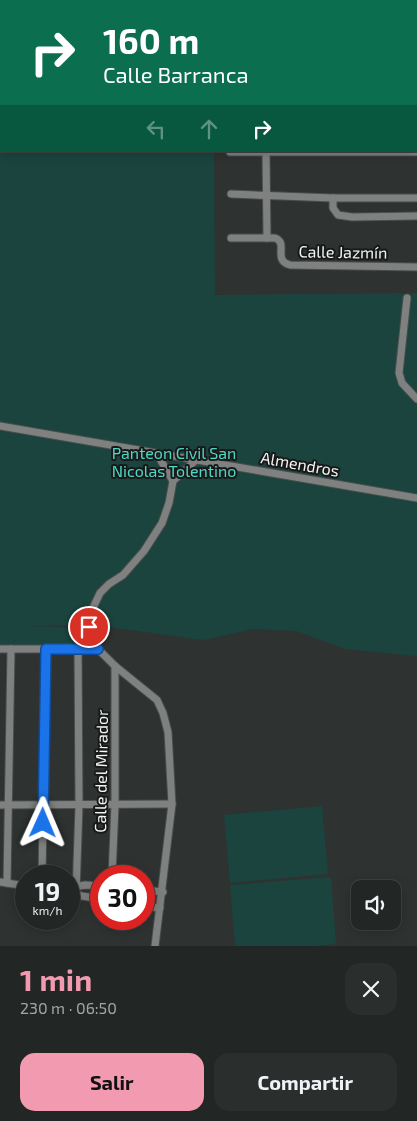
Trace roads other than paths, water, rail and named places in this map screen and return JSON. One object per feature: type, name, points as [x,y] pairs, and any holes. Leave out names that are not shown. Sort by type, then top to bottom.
[{"type":"street","points":[[230,152],[417,152]]},
{"type":"street","points":[[230,238],[267,238],[266,153]]},
{"type":"street","points":[[230,194],[333,198],[417,198]]},
{"type":"street","points":[[333,198],[333,208],[338,215],[352,217],[417,216]]},
{"type":"street","name":"Calle Jazmín","points":[[267,238],[279,239],[281,259],[284,264],[417,267]]},
{"type":"street","points":[[407,298],[399,373],[402,383],[417,399]]},
{"type":"street","name":"Almendros","points":[[0,426],[417,498]]},
{"type":"street","points":[[157,454],[173,481]]},
{"type":"street","points":[[155,946],[163,892],[172,804],[168,732],[157,700],[115,666],[92,644],[89,627],[92,610],[100,593],[109,584],[123,576],[144,551],[162,523],[169,503],[173,481],[196,460]]},
{"type":"street","points":[[0,649],[98,649]]},
{"type":"street","points":[[3,883],[8,806],[12,649]]},
{"type":"street","points":[[42,865],[46,649]]},
{"type":"street","points":[[75,865],[79,806],[78,649]]},
{"type":"street","name":"Calle del Mirador","points":[[112,865],[115,805],[115,666]]},
{"type":"street","points":[[0,805],[172,804]]},
{"type":"street","points":[[155,891],[163,892]]},
{"type":"street","points":[[155,907],[160,908]]},
{"type":"park label","name":"Panteon Civil San Nicolas Tolentino","points":[[174,462]]}]
